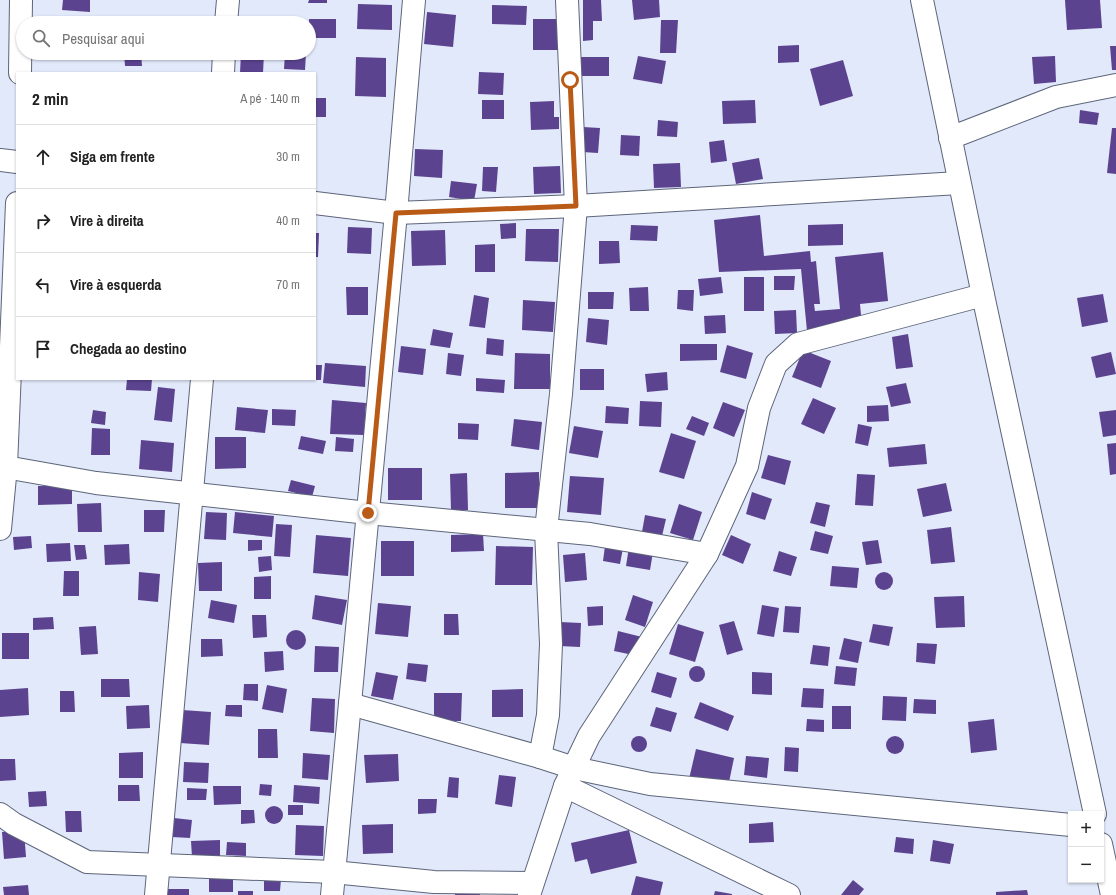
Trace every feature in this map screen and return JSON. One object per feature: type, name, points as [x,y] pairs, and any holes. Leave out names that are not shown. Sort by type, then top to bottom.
[{"type":"street","points":[[21,0],[21,16]]},
{"type":"street","points":[[227,16],[228,0]]},
{"type":"street","points":[[332,895],[396,213],[414,0]]},
{"type":"street","points":[[540,756],[548,715],[551,644],[546,530],[561,394],[576,206],[567,0]]},
{"type":"street","points":[[922,0],[983,296],[1093,811]]},
{"type":"street","points":[[20,60],[20,72]]},
{"type":"street","points":[[222,72],[223,60]]},
{"type":"street","points":[[950,138],[1056,97],[1116,85]]},
{"type":"street","points":[[0,160],[16,162]]},
{"type":"street","points":[[316,203],[396,213],[576,206],[959,182]]},
{"type":"street","points":[[0,529],[16,222]]},
{"type":"street","points":[[0,814],[14,824],[87,862],[334,872],[434,882],[531,889],[570,777],[589,736],[707,554],[747,466],[760,408],[776,364],[798,344],[983,296]]},
{"type":"street","points":[[156,895],[202,380]]},
{"type":"street","points":[[3,466],[96,483],[368,513],[590,534],[707,554]]},
{"type":"street","points":[[350,704],[540,756],[570,777],[789,895]]},
{"type":"street","points":[[570,777],[1068,825]]},
{"type":"street","points":[[1102,847],[1112,895]]},
{"type":"building","points":[[63,0],[90,0],[90,12],[62,10]]},
{"type":"building","points":[[309,0],[327,0],[327,3],[308,3]]},
{"type":"building","points":[[583,0],[601,0],[602,21],[593,21],[593,40],[583,41]]},
{"type":"building","points":[[632,0],[659,0],[660,17],[634,20]]},
{"type":"building","points":[[1065,0],[1100,0],[1102,28],[1067,30]]},
{"type":"building","points":[[358,4],[392,5],[392,30],[357,29]]},
{"type":"building","points":[[492,5],[527,6],[526,25],[492,24]]},
{"type":"building","points":[[427,12],[456,15],[453,47],[424,44]]},
{"type":"building","points":[[316,19],[336,19],[336,38],[316,38]]},
{"type":"building","points":[[533,19],[560,19],[561,50],[533,50]]},
{"type":"building","points":[[661,20],[678,20],[676,53],[660,53]]},
{"type":"building","points":[[799,45],[799,62],[778,63],[778,46]]},
{"type":"building","points":[[1110,46],[1116,46],[1116,70],[1112,70]]},
{"type":"building","points":[[638,56],[666,61],[662,84],[633,79]]},
{"type":"building","points":[[1055,56],[1056,82],[1034,84],[1032,57]]},
{"type":"building","points":[[356,57],[386,58],[386,97],[355,96]]},
{"type":"building","points":[[579,57],[609,57],[609,76],[579,76]]},
{"type":"building","points":[[125,60],[142,60],[142,66],[125,66]]},
{"type":"building","points":[[241,60],[264,60],[263,72],[240,72]]},
{"type":"building","points":[[285,60],[306,60],[305,70],[284,69]]},
{"type":"building","points":[[843,60],[853,96],[820,106],[810,69]]},
{"type":"building","points":[[479,72],[504,73],[503,95],[478,94]]},
{"type":"building","points":[[316,98],[326,98],[326,117],[316,117]]},
{"type":"building","points":[[482,100],[504,100],[504,119],[482,119]]},
{"type":"building","points":[[755,100],[756,123],[723,124],[722,101]]},
{"type":"building","points":[[554,101],[554,117],[559,117],[559,129],[531,130],[530,102]]},
{"type":"building","points":[[1080,110],[1099,113],[1097,125],[1079,123]]},
{"type":"building","points":[[658,120],[678,122],[677,137],[657,136]]},
{"type":"building","points":[[583,127],[600,128],[598,153],[582,152]]},
{"type":"building","points":[[1112,128],[1116,128],[1116,174],[1107,173]]},
{"type":"building","points":[[621,135],[640,136],[639,156],[620,155]]},
{"type":"building","points":[[724,140],[727,161],[711,163],[709,142]]},
{"type":"building","points":[[415,149],[443,150],[442,178],[414,176]]},
{"type":"building","points":[[759,158],[763,179],[736,184],[732,163]]},
{"type":"building","points":[[680,163],[681,187],[654,188],[653,164]]},
{"type":"building","points":[[560,166],[561,193],[534,194],[533,167]]},
{"type":"building","points":[[483,167],[498,167],[496,192],[482,191]]},
{"type":"building","points":[[451,181],[477,184],[474,201],[449,197]]},
{"type":"building","points":[[760,215],[764,256],[810,251],[811,262],[816,261],[820,304],[814,304],[815,311],[840,309],[835,257],[883,252],[888,301],[860,304],[862,326],[807,331],[801,269],[719,272],[714,220]]},
{"type":"building","points":[[516,223],[516,238],[501,239],[500,224]]},
{"type":"building","points":[[843,224],[843,245],[808,246],[808,225]]},
{"type":"building","points":[[631,225],[658,226],[657,241],[630,240]]},
{"type":"building","points":[[348,227],[372,228],[371,254],[347,253]]},
{"type":"building","points":[[526,229],[559,229],[558,262],[525,261]]},
{"type":"building","points":[[445,230],[446,265],[412,266],[411,231]]},
{"type":"building","points":[[316,233],[319,233],[318,257],[316,257]]},
{"type":"building","points":[[599,241],[619,241],[620,263],[599,264]]},
{"type":"building","points":[[495,244],[495,272],[475,272],[475,245]]},
{"type":"building","points":[[774,276],[795,276],[794,290],[774,290]]},
{"type":"building","points":[[721,277],[723,293],[700,296],[698,279]]},
{"type":"building","points":[[744,277],[764,277],[764,311],[744,311]]},
{"type":"building","points":[[346,287],[368,287],[368,315],[347,315]]},
{"type":"building","points":[[648,287],[649,311],[630,311],[629,288]]},
{"type":"building","points":[[678,290],[694,290],[693,311],[677,309]]},
{"type":"building","points":[[588,292],[614,292],[613,309],[588,309]]},
{"type":"building","points":[[1103,294],[1108,322],[1082,327],[1077,298]]},
{"type":"building","points":[[474,295],[489,298],[485,328],[469,326]]},
{"type":"building","points":[[523,300],[555,302],[553,332],[522,330]]},
{"type":"building","points":[[796,310],[797,333],[775,334],[774,311]]},
{"type":"building","points":[[725,315],[726,333],[705,334],[704,316]]},
{"type":"building","points":[[588,318],[609,320],[607,345],[586,342]]},
{"type":"building","points":[[433,329],[453,333],[450,348],[430,345]]},
{"type":"building","points":[[908,334],[913,367],[896,369],[892,337]]},
{"type":"building","points":[[487,338],[504,340],[503,356],[486,354]]},
{"type":"building","points":[[680,344],[717,344],[717,360],[680,361]]},
{"type":"building","points":[[727,345],[753,353],[746,379],[720,372]]},
{"type":"building","points":[[401,346],[426,349],[423,375],[398,372]]},
{"type":"building","points":[[803,350],[831,361],[821,388],[792,377]]},
{"type":"building","points":[[1111,352],[1116,374],[1096,378],[1091,357]]},
{"type":"building","points":[[448,353],[464,355],[461,376],[446,374]]},
{"type":"building","points":[[515,353],[550,354],[550,389],[514,389]]},
{"type":"building","points":[[325,363],[366,366],[365,387],[323,383]]},
{"type":"building","points":[[316,365],[322,365],[321,380],[316,380]]},
{"type":"building","points":[[580,369],[604,369],[604,390],[580,390]]},
{"type":"building","points":[[667,372],[668,390],[647,392],[645,374]]},
{"type":"building","points":[[476,378],[505,380],[504,393],[476,391]]},
{"type":"building","points":[[127,380],[152,380],[151,391],[126,390]]},
{"type":"building","points":[[906,383],[911,403],[891,407],[886,387]]},
{"type":"building","points":[[158,387],[175,389],[172,422],[154,420]]},
{"type":"building","points":[[813,398],[836,408],[824,434],[801,424]]},
{"type":"building","points":[[332,400],[366,403],[364,435],[330,434]]},
{"type":"building","points":[[640,401],[662,402],[661,427],[639,426]]},
{"type":"building","points":[[723,402],[745,410],[734,437],[713,428]]},
{"type":"building","points":[[888,405],[889,421],[867,422],[867,406]]},
{"type":"building","points":[[606,406],[629,408],[628,424],[605,423]]},
{"type":"building","points":[[237,407],[268,410],[265,433],[235,430]]},
{"type":"building","points":[[272,409],[296,410],[295,426],[272,425]]},
{"type":"building","points":[[93,410],[106,412],[105,425],[91,423]]},
{"type":"building","points":[[1116,410],[1116,435],[1103,437],[1099,412]]},
{"type":"building","points":[[692,416],[709,423],[704,436],[686,429]]},
{"type":"building","points":[[514,419],[542,422],[539,450],[511,446]]},
{"type":"building","points":[[458,423],[479,424],[478,440],[458,439]]},
{"type":"building","points":[[858,424],[872,427],[868,446],[855,443]]},
{"type":"building","points":[[574,426],[603,431],[598,458],[569,453]]},
{"type":"building","points":[[92,428],[110,429],[110,455],[91,455]]},
{"type":"building","points":[[671,433],[696,441],[684,479],[659,472]]},
{"type":"building","points":[[301,436],[326,441],[323,454],[298,449]]},
{"type":"building","points":[[215,437],[246,437],[246,468],[215,469]]},
{"type":"building","points":[[336,437],[354,439],[353,452],[335,451]]},
{"type":"building","points":[[141,440],[174,443],[172,472],[139,469]]},
{"type":"building","points":[[1116,443],[1116,474],[1110,475],[1107,444]]},
{"type":"building","points":[[925,444],[927,464],[889,467],[887,448]]},
{"type":"building","points":[[768,455],[791,461],[785,485],[761,478]]},
{"type":"building","points":[[388,468],[422,468],[422,500],[388,500]]},
{"type":"building","points":[[539,472],[539,508],[505,508],[505,473]]},
{"type":"building","points":[[467,473],[468,510],[451,510],[450,474]]},
{"type":"building","points":[[857,474],[875,475],[873,506],[855,505]]},
{"type":"building","points":[[570,476],[604,478],[601,515],[567,512]]},
{"type":"building","points":[[291,480],[315,486],[312,497],[288,491]]},
{"type":"building","points":[[946,483],[952,511],[923,517],[917,489]]},
{"type":"building","points":[[38,486],[72,486],[72,504],[38,505]]},
{"type":"building","points":[[752,492],[772,499],[765,520],[746,514]]},
{"type":"building","points":[[816,502],[830,505],[825,527],[810,523]]},
{"type":"building","points":[[101,503],[102,532],[78,532],[77,504]]},
{"type":"building","points":[[679,504],[702,512],[693,540],[670,533]]},
{"type":"building","points":[[144,510],[165,510],[164,532],[144,532]]},
{"type":"building","points":[[206,512],[227,513],[226,540],[204,539]]},
{"type":"building","points":[[235,512],[274,516],[272,537],[233,533]]},
{"type":"building","points":[[645,515],[666,519],[662,536],[642,532]]},
{"type":"building","points":[[276,524],[292,525],[290,557],[274,556]]},
{"type":"building","points":[[951,527],[955,562],[931,564],[927,530]]},
{"type":"building","points":[[815,531],[833,536],[828,554],[810,550]]},
{"type":"building","points":[[483,534],[484,551],[451,552],[451,535]]},
{"type":"building","points":[[316,535],[351,538],[348,576],[313,573]]},
{"type":"building","points":[[731,535],[751,544],[743,564],[722,555]]},
{"type":"building","points":[[31,536],[32,548],[14,550],[13,537]]},
{"type":"building","points":[[248,540],[262,540],[262,550],[248,551]]},
{"type":"building","points":[[878,540],[882,563],[866,565],[862,542]]},
{"type":"building","points":[[381,541],[414,541],[414,576],[381,576]]},
{"type":"building","points":[[70,543],[71,561],[47,562],[46,544]]},
{"type":"building","points":[[129,544],[130,564],[105,565],[104,545]]},
{"type":"building","points":[[74,545],[85,545],[87,559],[76,560]]},
{"type":"building","points":[[496,546],[533,547],[532,585],[495,585]]},
{"type":"building","points":[[605,546],[623,548],[620,564],[603,561]]},
{"type":"building","points":[[629,547],[653,552],[650,570],[626,566]]},
{"type":"building","points":[[779,551],[797,557],[791,576],[773,571]]},
{"type":"building","points":[[585,553],[587,580],[565,582],[563,555]]},
{"type":"building","points":[[271,556],[272,570],[259,572],[258,557]]},
{"type":"building","points":[[222,562],[222,591],[199,591],[198,563]]},
{"type":"building","points":[[832,566],[859,568],[857,588],[830,586]]},
{"type":"building","points":[[64,571],[79,571],[79,596],[63,596]]},
{"type":"building","points":[[139,572],[160,574],[158,602],[138,600]]},
{"type":"building","points":[[884,572],[890,575],[893,581],[890,587],[884,590],[878,587],[875,581],[878,575]]},
{"type":"building","points":[[271,576],[271,599],[254,599],[254,577]]},
{"type":"building","points":[[315,595],[347,600],[342,625],[312,619]]},
{"type":"building","points":[[633,595],[653,602],[645,627],[625,620]]},
{"type":"building","points":[[964,596],[965,627],[936,628],[934,597]]},
{"type":"building","points":[[211,600],[237,605],[234,623],[208,618]]},
{"type":"building","points":[[378,603],[411,606],[408,637],[375,634]]},
{"type":"building","points":[[762,605],[779,608],[774,637],[757,634]]},
{"type":"building","points":[[603,606],[603,625],[588,626],[587,607]]},
{"type":"building","points":[[785,606],[801,607],[799,633],[783,632]]},
{"type":"building","points":[[444,614],[458,614],[459,635],[444,635]]},
{"type":"building","points":[[252,615],[266,615],[267,637],[253,638]]},
{"type":"building","points":[[53,617],[54,629],[33,630],[33,618]]},
{"type":"building","points":[[734,621],[743,650],[727,655],[719,625]]},
{"type":"building","points":[[560,622],[581,623],[580,647],[559,646]]},
{"type":"building","points":[[678,624],[704,632],[695,662],[669,654]]},
{"type":"building","points":[[873,624],[893,627],[889,646],[869,642]]},
{"type":"building","points":[[96,626],[98,654],[81,655],[79,627]]},
{"type":"building","points":[[296,630],[303,633],[306,640],[303,647],[296,650],[289,647],[286,640],[289,633]]},
{"type":"building","points":[[618,631],[642,637],[638,656],[614,651]]},
{"type":"building","points":[[2,633],[29,633],[29,659],[2,659]]},
{"type":"building","points":[[844,638],[862,642],[858,663],[839,659]]},
{"type":"building","points":[[201,639],[222,639],[223,656],[201,657]]},
{"type":"building","points":[[917,643],[937,644],[935,664],[916,662]]},
{"type":"building","points":[[813,645],[830,647],[828,666],[810,664]]},
{"type":"building","points":[[315,646],[339,647],[338,672],[314,672]]},
{"type":"building","points":[[283,651],[284,670],[265,672],[264,652]]},
{"type":"building","points":[[408,663],[428,665],[426,682],[406,679]]},
{"type":"building","points":[[694,666],[700,666],[705,671],[703,680],[700,682],[694,682],[689,677],[689,671]]},
{"type":"building","points":[[836,666],[857,668],[855,686],[834,684]]},
{"type":"building","points":[[376,672],[398,676],[393,700],[371,696]]},
{"type":"building","points":[[657,672],[677,678],[671,698],[651,692]]},
{"type":"building","points":[[752,672],[772,673],[772,695],[752,694]]},
{"type":"building","points":[[101,679],[129,679],[130,697],[101,697]]},
{"type":"building","points":[[244,684],[258,684],[258,701],[243,700]]},
{"type":"building","points":[[267,685],[287,689],[283,713],[262,709]]},
{"type":"building","points":[[28,688],[29,715],[0,717],[0,690]]},
{"type":"building","points":[[803,688],[824,689],[823,708],[801,707]]},
{"type":"building","points":[[523,689],[523,717],[492,717],[492,690]]},
{"type":"building","points":[[60,691],[74,691],[75,712],[60,712]]},
{"type":"building","points":[[434,693],[462,693],[461,721],[434,721]]},
{"type":"building","points":[[883,696],[907,697],[906,721],[882,720]]},
{"type":"building","points":[[312,698],[335,699],[334,733],[310,731]]},
{"type":"building","points":[[914,699],[936,700],[936,714],[913,713]]},
{"type":"building","points":[[700,702],[734,716],[728,731],[694,718]]},
{"type":"building","points":[[149,705],[150,728],[127,729],[126,706]]},
{"type":"building","points":[[226,705],[242,705],[242,717],[225,716]]},
{"type":"building","points":[[832,706],[851,706],[851,729],[832,729]]},
{"type":"building","points":[[656,707],[677,713],[671,732],[650,726]]},
{"type":"building","points":[[182,710],[211,712],[209,745],[180,743]]},
{"type":"building","points":[[807,719],[824,720],[824,732],[806,731]]},
{"type":"building","points":[[994,719],[997,750],[971,753],[968,722]]},
{"type":"building","points":[[258,729],[277,729],[278,758],[258,758]]},
{"type":"building","points":[[639,736],[646,741],[647,744],[642,751],[639,752],[632,747],[631,744],[636,737]]},
{"type":"building","points":[[895,736],[901,739],[904,745],[901,751],[895,754],[889,751],[886,745],[889,739]]},
{"type":"building","points":[[785,747],[799,748],[798,772],[784,771]]},
{"type":"building","points":[[696,749],[734,758],[728,787],[689,779]]},
{"type":"building","points":[[143,752],[143,778],[119,778],[119,753]]},
{"type":"building","points":[[303,753],[330,755],[328,780],[302,778]]},
{"type":"building","points":[[398,754],[399,781],[366,783],[364,755]]},
{"type":"building","points":[[746,756],[769,758],[767,778],[744,775]]},
{"type":"building","points":[[0,759],[15,759],[16,780],[0,781]]},
{"type":"building","points":[[184,762],[209,763],[208,783],[183,782]]},
{"type":"building","points":[[499,775],[516,777],[512,807],[495,804]]},
{"type":"building","points":[[449,777],[459,778],[458,798],[447,797]]},
{"type":"building","points":[[260,784],[272,785],[271,796],[259,795]]},
{"type":"building","points":[[118,785],[139,785],[140,801],[118,801]]},
{"type":"building","points":[[294,785],[320,787],[319,804],[293,802]]},
{"type":"building","points":[[213,786],[241,786],[241,804],[214,805]]},
{"type":"building","points":[[187,788],[207,789],[206,800],[187,800]]},
{"type":"building","points":[[46,791],[47,806],[29,807],[28,792]]},
{"type":"building","points":[[418,799],[437,799],[436,813],[418,814]]},
{"type":"building","points":[[288,805],[303,805],[303,815],[288,815]]},
{"type":"building","points":[[274,806],[280,809],[283,815],[280,821],[274,824],[268,821],[265,815],[268,809]]},
{"type":"building","points":[[241,810],[254,810],[255,823],[241,824]]},
{"type":"building","points":[[65,811],[81,811],[82,832],[66,832]]},
{"type":"building","points":[[174,818],[192,820],[190,838],[172,837]]},
{"type":"building","points":[[773,822],[774,842],[749,843],[749,824]]},
{"type":"building","points":[[393,824],[393,853],[363,854],[362,825]]},
{"type":"building","points":[[296,825],[324,826],[323,856],[295,855]]},
{"type":"building","points":[[629,830],[637,863],[591,874],[587,859],[575,862],[571,843]]},
{"type":"building","points":[[24,831],[26,857],[4,859],[2,832]]},
{"type":"building","points":[[896,837],[914,839],[913,854],[894,852]]},
{"type":"building","points":[[220,840],[220,857],[192,857],[191,841]]},
{"type":"building","points":[[933,840],[954,844],[950,864],[930,861]]},
{"type":"building","points":[[227,842],[246,843],[246,856],[226,855]]},
{"type":"building","points":[[209,870],[233,871],[233,892],[209,892]]},
{"type":"building","points":[[636,876],[663,882],[660,895],[631,895]]},
{"type":"building","points":[[264,879],[281,879],[280,891],[264,891]]},
{"type":"building","points":[[853,880],[864,889],[859,895],[841,895]]},
{"type":"building","points":[[28,885],[29,895],[4,895],[3,887]]},
{"type":"building","points":[[165,889],[189,889],[189,895],[165,895]]},
{"type":"building","points":[[1027,890],[1028,895],[996,895],[996,892]]},
{"type":"building","points":[[238,891],[253,891],[253,895],[238,895]]},
{"type":"building","points":[[715,891],[732,894],[732,895],[714,895]]},
{"type":"building","points":[[455,892],[480,892],[480,895],[455,895]]},
{"type":"route","points":[[368,513],[396,213],[576,206],[570,80]]}]
